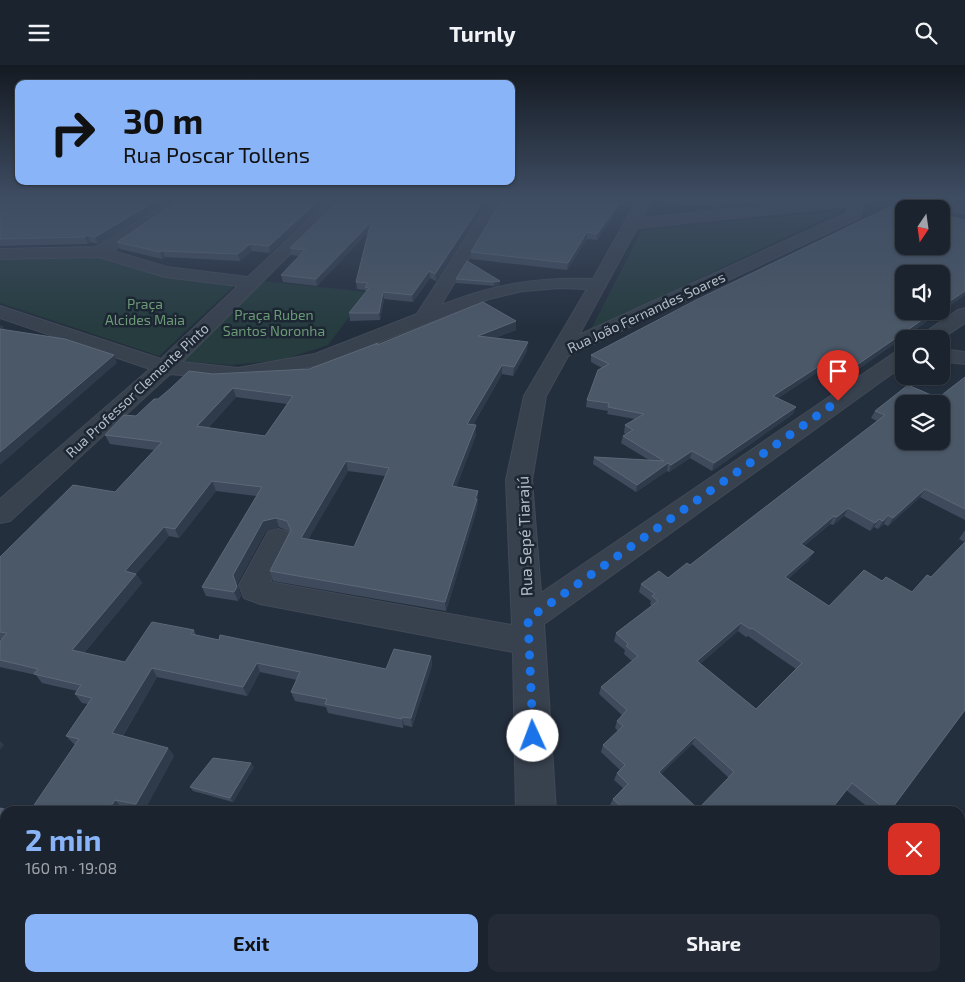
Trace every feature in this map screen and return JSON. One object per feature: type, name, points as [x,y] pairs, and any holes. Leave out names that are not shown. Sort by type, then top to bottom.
[{"type":"street","points":[[100,252],[114,243]]},
{"type":"street","name":"Rua Professor Clemente Pinto","points":[[0,514],[165,367],[293,243]]},
{"type":"street","points":[[424,318],[471,243]]},
{"type":"street","name":"Rua Sepé Tiarajú","points":[[536,806],[519,479],[535,397],[599,284],[619,243]]},
{"type":"street","name":"Rua João Fernandes Soares","points":[[560,352],[794,243]]},
{"type":"street","points":[[0,254],[100,252],[165,272],[252,283]]},
{"type":"street","points":[[0,312],[165,367],[238,374],[320,359],[483,295],[523,286],[560,283],[599,284]]},
{"type":"street","points":[[942,330],[965,315]]},
{"type":"street","points":[[950,356],[965,358]]},
{"type":"street","points":[[278,539],[254,585],[255,590],[260,592],[528,631],[895,362]]},
{"type":"green space","points":[[635,243],[774,243],[590,331]]},
{"type":"green space","name":"Praça Alcides Maia","points":[[95,256],[166,277],[236,284],[159,356],[0,303],[0,259]]},
{"type":"green space","name":"Praça Ruben Santos Noronha","points":[[262,281],[368,292],[328,345],[282,360],[230,365],[179,361]]},
{"type":"building","points":[[120,243],[272,243],[269,246],[250,244],[238,254],[160,252]]},
{"type":"building","points":[[295,243],[351,243],[316,279],[281,275],[305,250],[290,248]]},
{"type":"building","points":[[366,243],[456,243],[435,274],[429,271],[412,295],[383,292],[379,313],[349,313],[369,288],[365,287],[368,283],[356,282]]},
{"type":"building","points":[[476,243],[580,243],[568,263],[471,252]]},
{"type":"building","points":[[815,243],[895,243],[895,255],[950,255],[950,243],[965,243],[965,291],[950,301],[950,265],[895,265],[895,320],[922,320],[907,330],[895,330],[895,339],[851,369],[830,359],[773,396],[796,407],[714,463],[692,451],[671,465],[668,463],[637,485],[594,457],[664,461],[623,436],[633,430],[625,425],[644,414],[608,407],[609,403],[587,400],[598,370],[609,364],[591,355],[696,300]]},
{"type":"building","points":[[467,261],[500,281],[456,279]]},
{"type":"building","points":[[483,302],[516,321],[478,336],[528,342],[514,367],[502,365],[467,424],[476,425],[452,486],[478,491],[445,602],[270,571],[291,530],[287,521],[276,518],[263,521],[233,575],[237,587],[234,592],[202,587],[262,487],[212,481],[175,529],[164,527],[125,571],[136,574],[72,650],[125,662],[152,622],[194,630],[191,634],[219,640],[220,635],[386,669],[394,649],[431,656],[411,718],[402,717],[402,719],[325,704],[327,699],[291,692],[300,672],[257,663],[243,687],[152,668],[112,733],[168,748],[136,804],[115,800],[111,806],[33,806],[79,739],[66,736],[92,698],[75,694],[81,685],[34,674],[38,669],[0,660],[0,641],[7,633],[0,632],[0,557],[73,485],[115,492],[162,442],[105,435],[124,415],[136,416],[189,371],[213,374],[309,369],[378,343],[377,345]],"holes":[[[233,388],[293,396],[265,436],[197,426]],[[346,461],[389,468],[354,547],[301,538]]]},
{"type":"building","points":[[0,329],[65,339],[114,355],[0,452]]},
{"type":"building","points":[[965,377],[965,509],[925,489],[893,518],[888,515],[883,521],[879,519],[875,523],[848,508],[837,517],[834,516],[801,544],[814,552],[785,577],[829,606],[864,570],[882,581],[886,577],[912,592],[927,575],[931,577],[965,542],[965,710],[894,806],[882,806],[852,783],[834,806],[701,806],[734,772],[695,737],[659,772],[695,806],[621,806],[613,799],[628,784],[617,773],[625,765],[603,745],[623,726],[617,721],[627,710],[601,687],[638,656],[626,646],[628,644],[616,633],[658,601],[652,596],[655,594],[641,584],[659,571],[668,578],[687,563],[690,565],[885,415],[875,411],[895,395],[895,450],[950,450],[950,395],[942,395]],"holes":[[[741,623],[750,629],[752,628],[802,663],[756,709],[697,661]]]},
{"type":"building","points":[[908,385],[931,395],[895,395]]},
{"type":"building","points":[[213,758],[251,763],[230,798],[190,787]]},
{"type":"route","points":[[533,736],[528,619],[838,401]]}]
